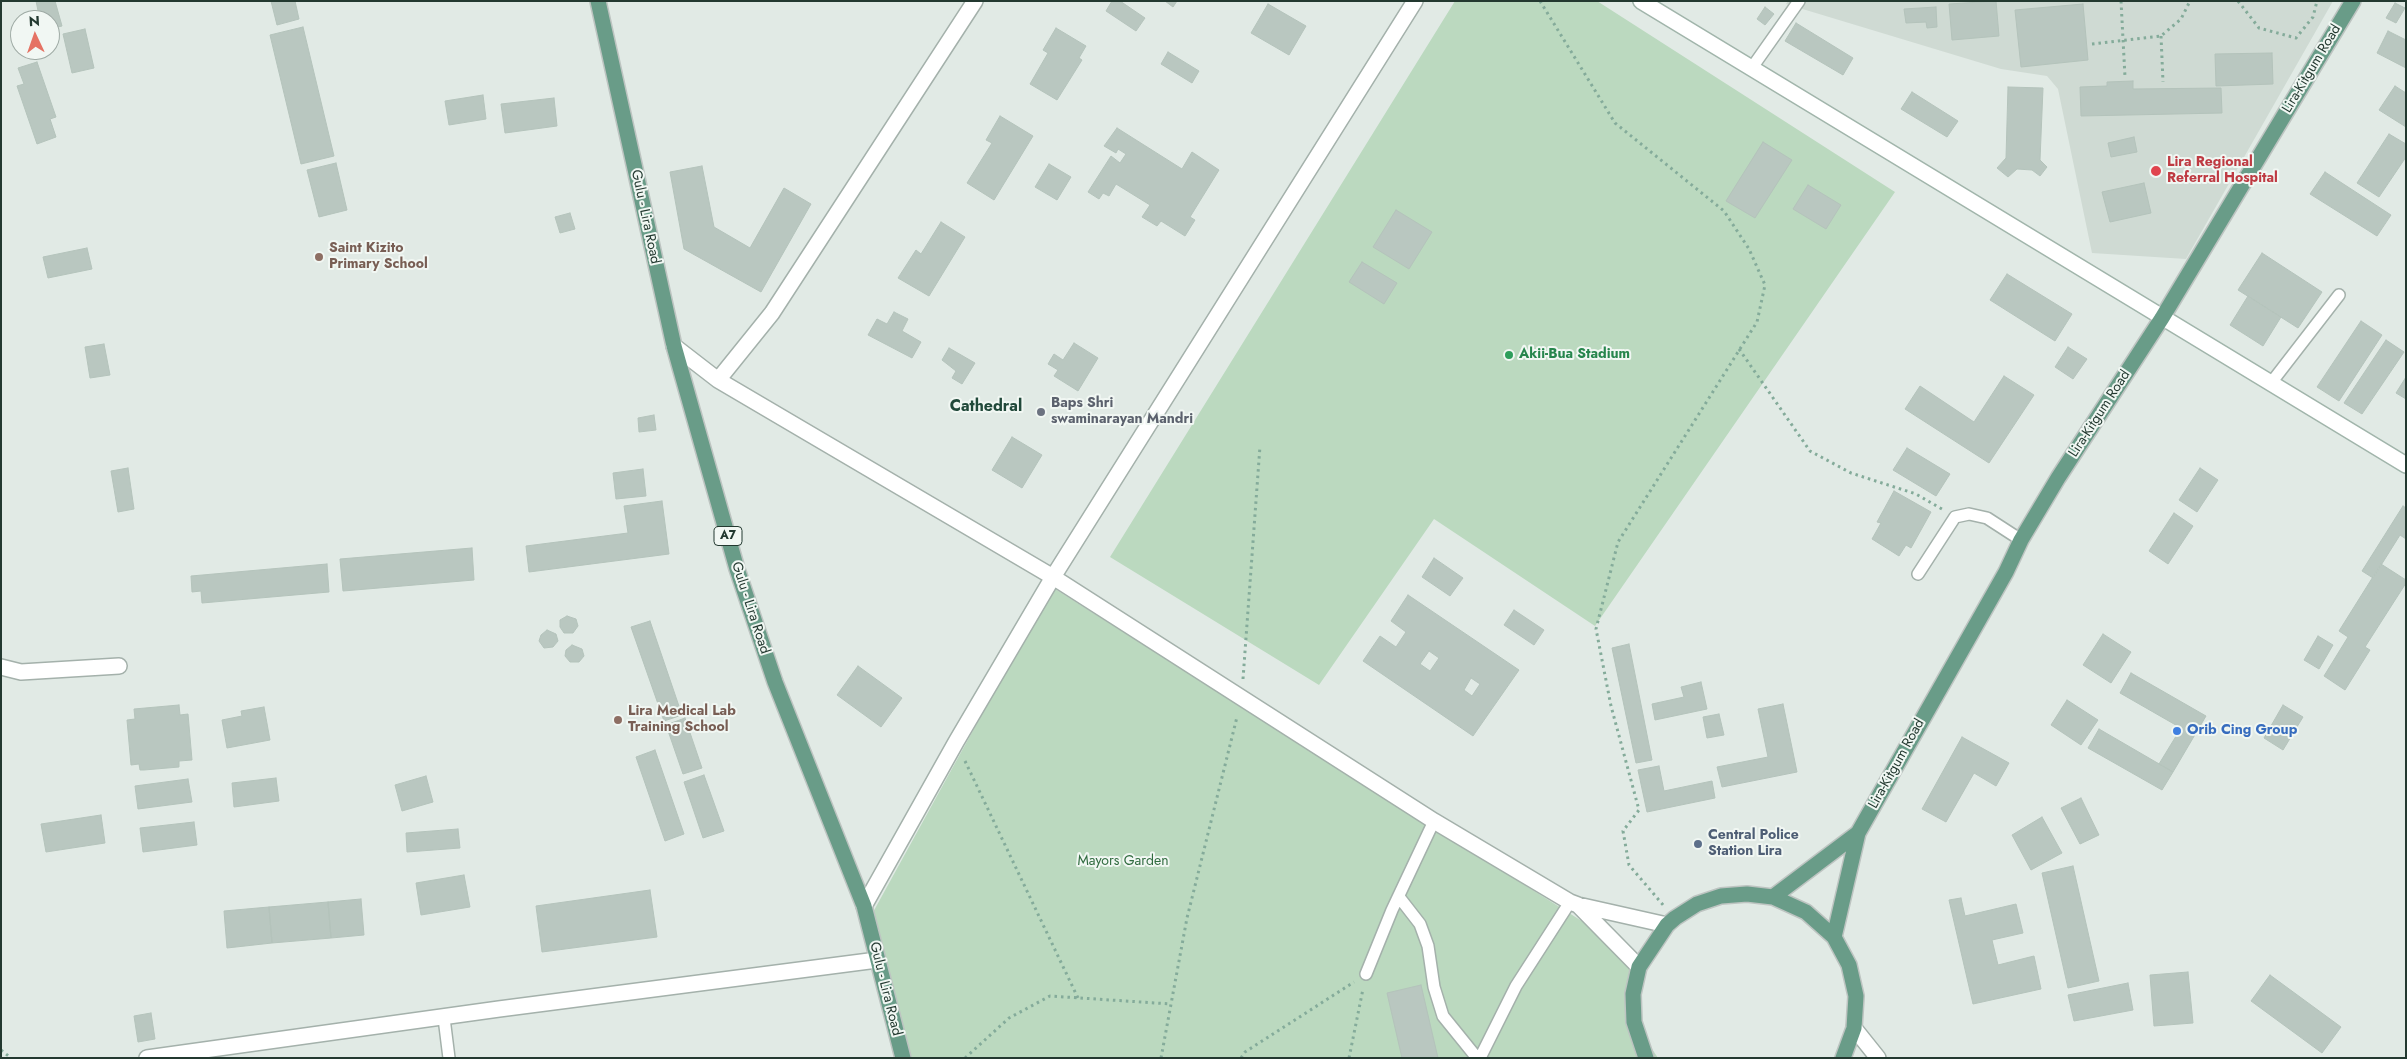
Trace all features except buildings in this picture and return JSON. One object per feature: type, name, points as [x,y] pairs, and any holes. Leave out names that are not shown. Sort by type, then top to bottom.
[{"type":"main road","name":"Gulu - Lira Road","points":[[598,1],[674,346],[737,569],[776,682],[864,906],[903,1058]]},
{"type":"main road","name":"Lira-Kitgum Road","points":[[1834,937],[1858,833],[2058,478],[2162,318],[2353,1]]},
{"type":"main road","name":"Lira-Kitgum Road","points":[[1773,897],[1858,833]]},
{"type":"main road","points":[[1641,1055],[1634,1022],[1633,994],[1639,967],[1671,922],[1696,904],[1721,896],[1747,894],[1773,897],[1806,912],[1834,937],[1849,965],[1856,996],[1854,1028],[1843,1058]]},
{"type":"street","points":[[718,380],[772,314],[975,1]]},
{"type":"street","points":[[864,906],[956,742],[1053,578],[1415,1]]},
{"type":"street","points":[[1641,1],[2406,465]]},
{"type":"street","points":[[674,346],[718,380],[1053,578],[1434,821],[1574,903],[1639,967]]},
{"type":"street","points":[[1,667],[21,672],[50,672],[119,666]]},
{"type":"street","points":[[1574,903],[1671,922]]},
{"type":"street","points":[[147,1058],[877,960]]},
{"type":"street","points":[[1854,1028],[1878,1058]]},
{"type":"lane","points":[[1751,68],[1799,1]]},
{"type":"lane","points":[[2271,383],[2340,294]]},
{"type":"lane","points":[[1918,574],[1955,517],[1969,514],[1987,518],[2022,540]]},
{"type":"lane","points":[[1366,974],[1434,821]]},
{"type":"lane","points":[[1399,898],[1420,924],[1428,946],[1434,987],[1443,1016],[1479,1058],[1516,986],[1574,903]]},
{"type":"lane","points":[[444,1018],[449,1058]]},
{"type":"path","points":[[1540,1],[1615,123],[1724,210],[1748,249],[1765,285],[1757,322],[1618,542],[1596,629],[1611,706],[1639,810],[1623,831],[1629,865],[1671,922]]},
{"type":"path","points":[[2121,1],[2125,77]]},
{"type":"path","points":[[2092,44],[2123,42],[2161,36],[2182,19],[2190,1]]},
{"type":"path","points":[[2238,1],[2259,28],[2296,38],[2313,17],[2318,1]]},
{"type":"path","points":[[2161,36],[2163,82]]},
{"type":"path","points":[[1739,349],[1810,451],[1850,473],[1916,494],[1955,517]]},
{"type":"path","points":[[1161,1058],[1186,918],[1242,699],[1260,446]]},
{"type":"path","points":[[956,742],[1078,998]]},
{"type":"path","points":[[1241,1058],[1246,1052],[1366,974]]},
{"type":"path","points":[[1349,1058],[1366,974]]},
{"type":"path","points":[[965,1058],[1009,1018],[1050,996],[1171,1004]]},
{"type":"path","points":[[1,1050],[11,1058]]},
{"type":"shaded area","name":"Lira Regional Referral Hospital","points":[[1788,1],[2333,1],[2186,259],[2092,253],[2058,89],[2047,76],[2001,69],[1786,4]]},
{"type":"green space","name":"Akii-Bua Stadium","points":[[1455,1],[1597,1],[1895,192],[1595,626],[1434,519],[1319,685],[1110,557]]},
{"type":"green space","name":"Mayors Garden","points":[[1052,587],[1642,959],[1633,1020],[1658,1058],[903,1058],[866,925]]},
{"type":"place","name":"Lira Regional Referral Hospital","points":[[2156,171]]},
{"type":"place","name":"Saint Kizito Primary School","points":[[319,257]]},
{"type":"place","name":"Akii-Bua Stadium","points":[[1509,355]]},
{"type":"place","name":"Baps Shri swaminarayan Mandri","points":[[1041,412]]},
{"type":"place","name":"Lira Medical Lab Training School","points":[[618,720]]},
{"type":"place","name":"Orib Cing Group","points":[[2177,731]]},
{"type":"place","name":"Central Police Station Lira","points":[[1698,844]]},
{"type":"district","name":"Cathedral","points":[[986,407]]}]
